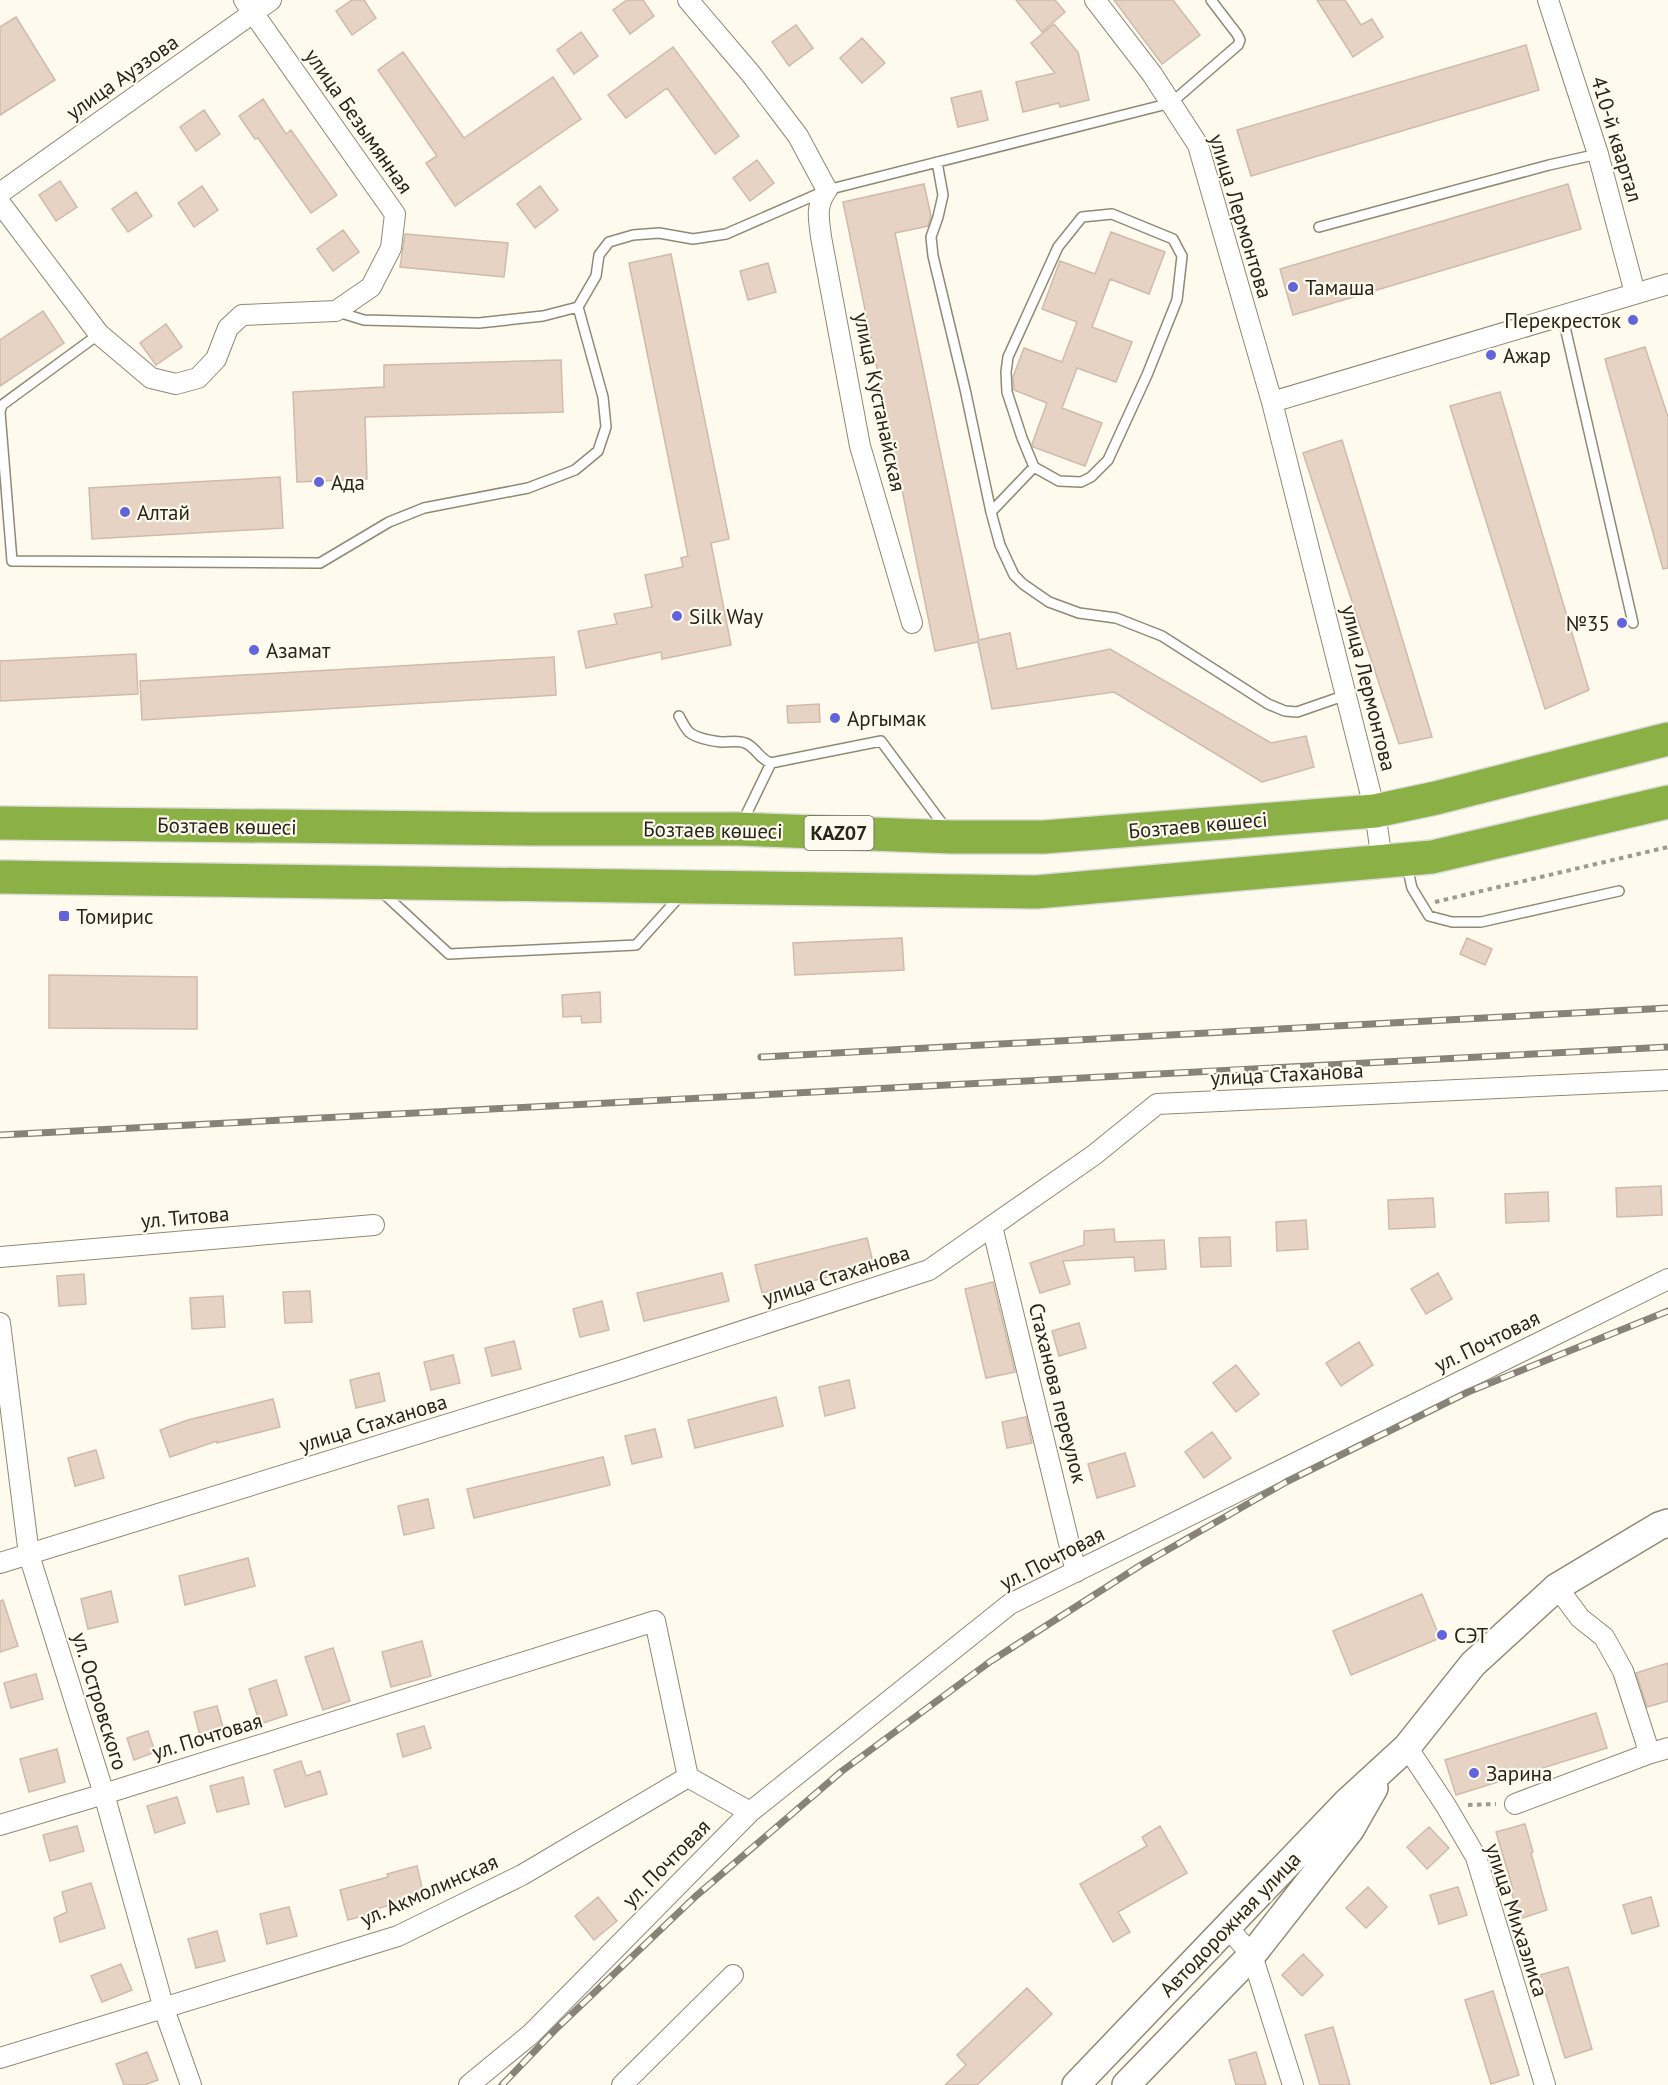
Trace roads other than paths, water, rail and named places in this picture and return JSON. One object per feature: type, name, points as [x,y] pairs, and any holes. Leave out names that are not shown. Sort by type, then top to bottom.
[{"type":"highway","name":"Бозтаев көшесі","points":[[0,823],[533,830],[738,829],[952,837],[1044,837],[1375,810],[1436,798],[1668,740]]},
{"type":"highway","points":[[0,877],[1036,892],[1432,856],[1668,802]]},
{"type":"main road","name":"Автодорожная улица","points":[[1076,2085],[1346,1803],[1407,1747],[1473,1664],[1557,1587],[1659,1526],[1668,1523]]},
{"type":"main road","name":"Автодорожная улица","points":[[1126,2085],[1252,1955],[1350,1830],[1387,1767]]},
{"type":"street","name":"улица Ауэзова","points":[[0,193],[248,6],[271,0]]},
{"type":"street","points":[[688,0],[751,74],[798,136],[827,190]]},
{"type":"street","name":"улица Лермонтова","points":[[1095,0],[1152,74],[1198,145],[1272,402],[1375,810],[1394,861]]},
{"type":"street","name":"410-й квартал","points":[[1548,0],[1598,154],[1635,293]]},
{"type":"street","name":"улица Безымянная","points":[[248,6],[394,214],[390,248],[371,287],[336,311]]},
{"type":"street","name":"улица Кустанайская","points":[[827,190],[820,200],[818,216],[860,446],[912,623]]},
{"type":"street","points":[[0,203],[99,334],[150,378],[176,384],[198,378],[216,359],[228,328],[242,315],[336,311]]},
{"type":"street","points":[[1272,402],[1668,284]]},
{"type":"street","name":"улица Стаханова","points":[[0,1563],[609,1375],[929,1270],[1094,1155],[1157,1104],[1668,1080]]},
{"type":"street","name":"ул. Титова","points":[[0,1257],[374,1225]]},
{"type":"street","name":"Стаханова переулок","points":[[992,1226],[1076,1572]]},
{"type":"street","name":"ул. Почтовая","points":[[469,2085],[531,2034],[750,1812],[1010,1604],[1668,1279]]},
{"type":"street","name":"ул. Островского","points":[[0,1323],[29,1554],[104,1794],[164,2009],[191,2085]]},
{"type":"street","points":[[1557,1587],[1580,1618],[1604,1637],[1623,1671],[1648,1754]]},
{"type":"street","name":"ул. Почтовая","points":[[0,1825],[655,1621],[688,1777]]},
{"type":"street","name":"улица Михаэлиса","points":[[1407,1747],[1476,1857],[1545,2085]]},
{"type":"street","points":[[1515,1804],[1668,1748]]},
{"type":"street","points":[[688,1777],[750,1812]]},
{"type":"street","name":"ул. Акмолинская","points":[[0,2058],[398,1936],[522,1875],[688,1777]]},
{"type":"street","points":[[1227,1927],[1252,1955],[1293,2085]]},
{"type":"street","points":[[622,2085],[733,1975]]},
{"type":"lane","points":[[336,311],[364,320],[479,322],[543,316],[578,307],[596,276],[599,255],[609,242],[633,235],[658,233],[693,239],[726,234],[827,190],[1171,103],[1238,45],[1240,40],[1211,0]]},
{"type":"lane","points":[[1319,227],[1598,154]]},
{"type":"lane","points":[[937,162],[943,195],[931,244],[999,545],[1014,575],[1049,602],[1079,613],[1116,618],[1162,636],[1268,704],[1285,711],[1297,712],[1346,694]]},
{"type":"lane","points":[[1112,214],[1173,239],[1182,256],[1177,300],[1148,375],[1108,460],[1091,477],[1081,482],[1059,481],[1034,467],[1012,413],[1007,392],[1006,372],[1008,357],[1058,247],[1082,216],[1112,214]]},
{"type":"lane","points":[[99,334],[2,405],[0,412],[12,561],[320,562],[389,522],[424,508],[528,488],[575,470],[598,451],[606,427],[603,397],[578,307]]},
{"type":"lane","points":[[1562,314],[1633,622]]},
{"type":"lane","points":[[991,512],[1034,467]]},
{"type":"lane","points":[[679,716],[688,731],[694,735],[718,742],[738,741],[747,744],[754,748],[759,757],[771,764],[882,741],[952,837]]},
{"type":"lane","points":[[738,829],[771,764]]},
{"type":"lane","points":[[1394,861],[1429,916],[1452,922],[1481,922],[1619,891]]},
{"type":"lane","points":[[374,884],[449,954],[636,945],[689,886]]},
{"type":"railway","points":[[761,1057],[1668,1008]]},
{"type":"railway","points":[[0,1135],[1668,1047]]},
{"type":"railway","points":[[502,2085],[556,2029],[696,1896],[842,1771],[991,1661],[1141,1565],[1286,1482],[1468,1392],[1668,1311]]},
{"type":"place","name":"Тамаша","points":[[1293,287]]},
{"type":"place","name":"Перекресток","points":[[1633,320]]},
{"type":"place","name":"Ажар","points":[[1491,355]]},
{"type":"place","name":"Ада","points":[[319,482]]},
{"type":"place","name":"Алтай","points":[[125,512]]},
{"type":"place","name":"Silk Way","points":[[677,616]]},
{"type":"place","name":"№35","points":[[1622,623]]},
{"type":"place","name":"Азамат","points":[[254,650]]},
{"type":"place","name":"Аргымак","points":[[835,718]]},
{"type":"place","name":"Томирис","points":[[64,916]]},
{"type":"place","name":"СЭТ","points":[[1442,1635]]},
{"type":"place","name":"Зарина","points":[[1474,1773]]}]
